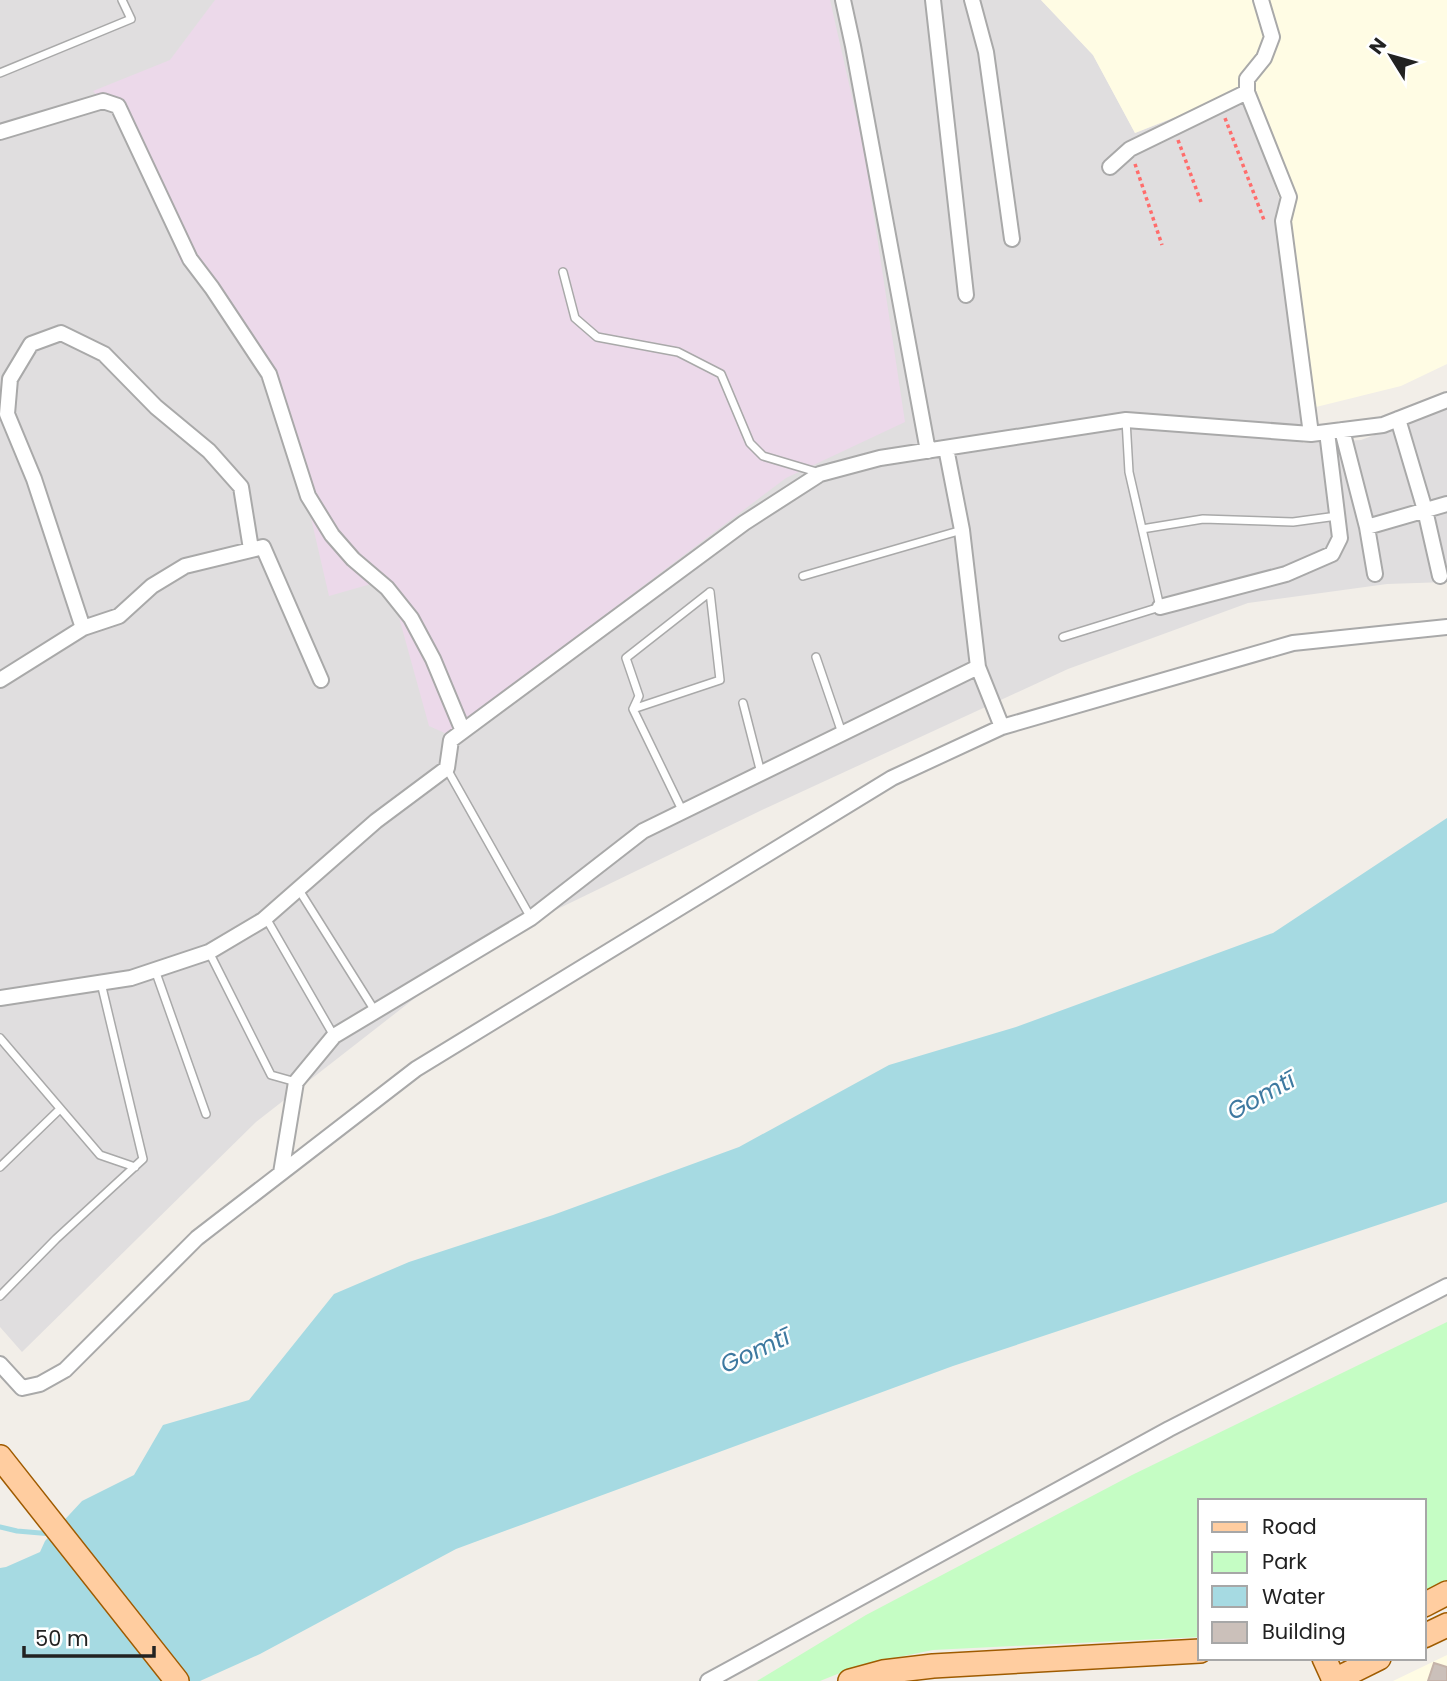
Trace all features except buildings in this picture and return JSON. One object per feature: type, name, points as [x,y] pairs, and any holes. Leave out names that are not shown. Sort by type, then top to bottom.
[{"type":"main road","points":[[0,1457],[177,1681]]},
{"type":"main road","points":[[1426,1604],[1447,1593]]},
{"type":"main road","points":[[1426,1635],[1447,1625]]},
{"type":"main road","points":[[850,1681],[883,1672],[919,1675],[1060,1658],[1198,1651]]},
{"type":"main road","points":[[1325,1660],[1334,1681],[1375,1660]]},
{"type":"street","points":[[843,0],[928,451]]},
{"type":"street","points":[[933,0],[966,295]]},
{"type":"street","points":[[972,0],[986,52],[1012,239]]},
{"type":"street","points":[[1261,0],[1272,37],[1264,58],[1247,79],[1247,92],[1289,197],[1283,221],[1311,434]]},
{"type":"street","points":[[1111,167],[1130,149],[1247,92]]},
{"type":"street","points":[[0,132],[103,101],[118,106],[190,259],[269,374],[308,496],[332,535],[353,559],[387,588],[411,618],[433,659],[463,731]]},
{"type":"street","points":[[83,628],[34,479],[7,414],[10,379],[31,344],[61,333],[104,354],[156,407],[209,451],[241,487],[251,548]]},
{"type":"street","points":[[0,998],[131,978],[209,953],[266,918],[376,821],[447,768],[451,740],[744,523],[820,474],[880,458],[1126,420],[1311,434],[1383,425],[1447,400]]},
{"type":"street","points":[[1398,419],[1425,510],[1440,576]]},
{"type":"street","points":[[1160,607],[1286,573],[1332,554],[1340,538],[1335,431]]},
{"type":"street","points":[[1335,431],[1367,527],[1375,574]]},
{"type":"street","points":[[946,448],[962,530],[978,667],[1002,726]]},
{"type":"street","points":[[1367,527],[1447,504]]},
{"type":"street","points":[[0,680],[83,628],[119,616],[152,586],[185,566],[263,547],[321,680]]},
{"type":"street","points":[[0,1364],[22,1388],[40,1384],[65,1370],[197,1238],[416,1069],[892,778],[1002,726],[1293,643],[1447,627]]},
{"type":"street","points":[[281,1173],[296,1082],[334,1036],[531,918],[643,831],[978,667]]},
{"type":"street","points":[[708,1681],[1169,1429],[1447,1286]]},
{"type":"lane","points":[[0,73],[131,19],[122,0]]},
{"type":"lane","points":[[563,272],[575,318],[597,337],[678,352],[721,374],[750,443],[763,456],[820,474]]},
{"type":"lane","points":[[1063,637],[1160,607],[1129,472],[1126,420]]},
{"type":"lane","points":[[1142,528],[1203,519],[1293,523],[1337,516]]},
{"type":"lane","points":[[803,576],[962,530]]},
{"type":"lane","points":[[710,592],[720,680],[633,709],[639,696],[626,658],[710,592]]},
{"type":"lane","points":[[816,657],[842,733]]},
{"type":"lane","points":[[743,703],[761,773]]},
{"type":"lane","points":[[633,709],[683,811]]},
{"type":"lane","points":[[447,768],[531,918]]},
{"type":"lane","points":[[299,890],[375,1011]]},
{"type":"lane","points":[[266,918],[334,1036]]},
{"type":"lane","points":[[209,953],[271,1075],[296,1082]]},
{"type":"lane","points":[[155,970],[206,1114]]},
{"type":"lane","points":[[0,1296],[55,1239],[143,1159],[101,982]]},
{"type":"lane","points":[[0,1038],[100,1155],[135,1167]]},
{"type":"lane","points":[[0,1167],[61,1109]]},
{"type":"path","points":[[1220,106],[1264,219]]},
{"type":"path","points":[[1174,128],[1201,202]]},
{"type":"path","points":[[1130,149],[1162,244]]},
{"type":"shaded area","points":[[0,0],[1041,0],[1093,55],[1135,133],[1241,91],[1279,198],[1303,443],[1361,440],[1447,408],[1447,582],[1387,584],[1248,603],[1068,669],[762,810],[483,945],[256,1122],[22,1352],[0,1327]]},
{"type":"shaded area","points":[[215,0],[830,0],[864,150],[905,422],[786,478],[447,734],[429,726],[392,592],[385,580],[329,596],[299,466],[262,375],[242,337],[180,261],[133,133],[93,91],[170,60]]},
{"type":"shaded area","points":[[1041,0],[1447,0],[1447,364],[1401,386],[1316,407],[1290,221],[1297,195],[1256,90],[1241,91],[1135,133],[1093,55]]},
{"type":"shaded area","points":[[1447,1655],[1447,1681],[1393,1681]]},
{"type":"green space","points":[[1447,1322],[1447,1584],[1426,1596],[1426,1499],[1198,1499],[1198,1637],[933,1650],[860,1665],[820,1681],[757,1681],[866,1615],[1132,1475]]},
{"type":"water","name":"Gomtī","points":[[1447,818],[1447,1202],[953,1366],[456,1549],[260,1654],[200,1681],[0,1681],[0,1568],[40,1552],[45,1541],[82,1501],[134,1475],[163,1425],[249,1400],[334,1294],[409,1262],[553,1215],[739,1147],[889,1065],[1016,1027],[1273,933]]},
{"type":"waterway","points":[[0,1527],[52,1534]]}]
